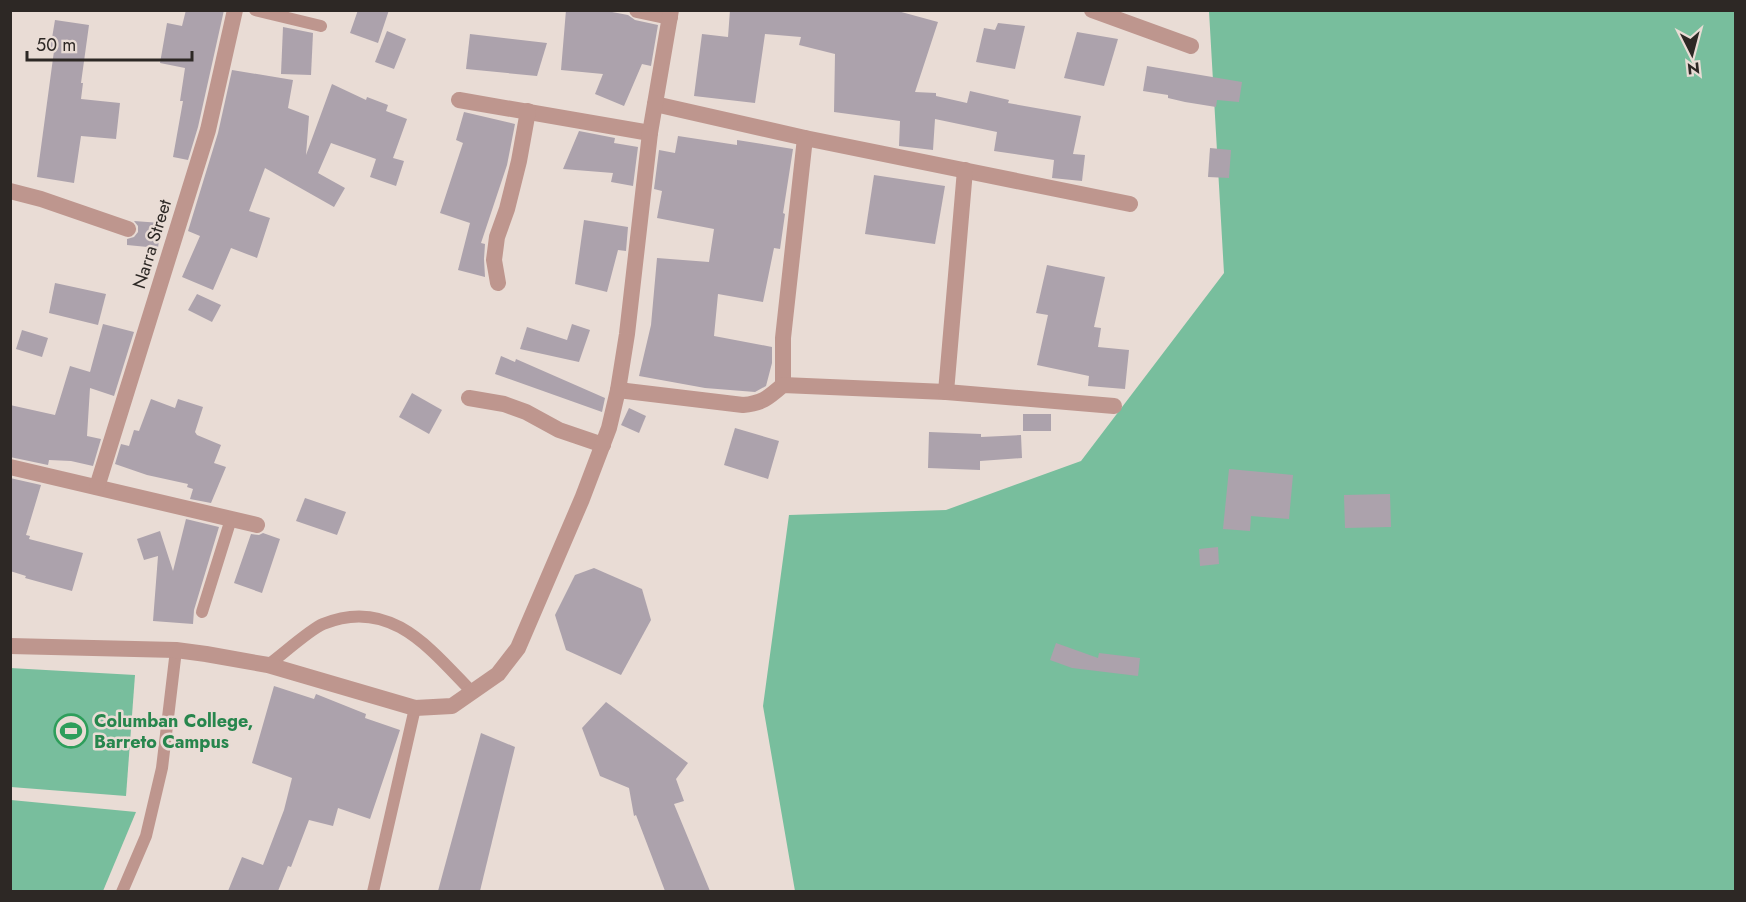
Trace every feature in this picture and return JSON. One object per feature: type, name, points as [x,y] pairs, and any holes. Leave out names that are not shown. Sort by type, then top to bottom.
[{"type":"street","name":"Narra Street","points":[[97,487],[208,130],[235,10]]},
{"type":"street","points":[[10,646],[176,650],[268,665],[415,708],[452,706],[498,674],[518,648],[603,445],[618,390],[627,334],[650,133],[671,14],[637,10]]},
{"type":"street","points":[[1092,10],[1191,46]]},
{"type":"street","points":[[459,100],[650,133]]},
{"type":"street","points":[[655,104],[805,138],[1130,204]]},
{"type":"street","points":[[498,283],[494,260],[497,237],[517,170],[528,111]]},
{"type":"street","points":[[783,385],[783,338],[805,138]]},
{"type":"street","points":[[946,392],[965,170]]},
{"type":"street","points":[[10,191],[128,229]]},
{"type":"street","points":[[618,390],[743,405],[767,399],[783,385],[946,392],[1114,406]]},
{"type":"street","points":[[469,398],[504,404],[526,411],[560,430],[603,445]]},
{"type":"street","points":[[10,467],[257,525]]},
{"type":"lane","points":[[255,10],[321,27]]},
{"type":"lane","points":[[202,612],[231,519]]},
{"type":"lane","points":[[268,665],[322,624],[348,617],[384,618],[420,638],[473,693]]},
{"type":"lane","points":[[122,891],[146,836],[162,768],[176,650]]},
{"type":"lane","points":[[373,891],[415,708]]},
{"type":"green space","points":[[1209,11],[1735,11],[1735,891],[795,891],[763,706],[789,515],[946,510],[1081,461],[1224,273]]},
{"type":"green space","name":"Columban College, Barreto Campus","points":[[10,668],[135,675],[126,796],[11,787]]},
{"type":"green space","points":[[11,800],[136,812],[103,891],[11,891]]},
{"type":"building","points":[[186,10],[224,10],[198,127],[188,160],[173,157],[183,101],[180,101],[185,68],[160,63],[167,23],[182,26]]},
{"type":"building","points":[[358,10],[389,10],[378,43],[350,33]]},
{"type":"building","points":[[566,10],[612,10],[612,12],[628,15],[635,20],[658,25],[651,66],[642,64],[624,106],[595,94],[603,74],[561,70]]},
{"type":"building","points":[[730,10],[894,10],[938,22],[915,92],[936,93],[936,96],[967,103],[970,91],[1009,100],[1008,103],[1081,116],[1073,154],[1085,155],[1082,181],[1052,178],[1054,160],[994,151],[997,132],[935,119],[933,150],[899,146],[900,121],[834,112],[835,54],[799,45],[801,37],[765,34],[755,103],[694,96],[702,34],[728,37]]},
{"type":"building","points":[[55,20],[89,25],[81,99],[120,103],[116,139],[81,136],[74,183],[37,177],[54,51],[50,50]]},
{"type":"building","points":[[998,23],[1025,26],[1015,69],[976,62],[984,28],[995,30]]},
{"type":"building","points":[[283,27],[313,33],[311,75],[281,74]]},
{"type":"building","points":[[387,31],[406,39],[394,69],[375,62]]},
{"type":"building","points":[[1077,32],[1118,39],[1104,86],[1064,78]]},
{"type":"building","points":[[470,34],[547,43],[537,76],[466,69]]},
{"type":"building","points":[[1147,66],[1242,82],[1239,102],[1217,100],[1216,107],[1143,91]]},
{"type":"building","points":[[232,70],[293,80],[288,108],[309,116],[306,155],[332,84],[366,100],[367,97],[388,105],[386,111],[407,119],[393,158],[404,161],[396,186],[370,177],[376,159],[331,143],[318,173],[345,188],[334,207],[265,168],[249,211],[270,218],[257,258],[231,248],[213,290],[182,277],[200,236],[188,231],[218,133]]},
{"type":"building","points":[[464,112],[515,124],[507,165],[481,243],[485,244],[485,277],[458,270],[470,223],[440,213],[463,143],[456,140]]},
{"type":"building","points":[[579,131],[615,138],[614,143],[638,147],[633,186],[611,182],[613,173],[563,169]]},
{"type":"building","points":[[678,136],[737,145],[737,140],[793,149],[780,249],[774,248],[763,302],[718,294],[714,336],[772,347],[772,363],[766,386],[755,392],[705,388],[639,376],[651,325],[657,258],[709,262],[714,229],[657,218],[662,191],[654,189],[659,150],[675,153]]},
{"type":"building","points":[[1210,148],[1231,150],[1229,178],[1208,177]]},
{"type":"building","points":[[874,175],[945,186],[935,244],[865,234]]},
{"type":"building","points":[[584,220],[628,227],[626,251],[618,250],[607,292],[575,284]]},
{"type":"building","points":[[134,221],[161,223],[158,248],[127,245],[127,239],[134,237],[138,232],[138,226]]},
{"type":"building","points":[[1047,265],[1105,277],[1094,327],[1101,328],[1098,347],[1129,350],[1125,389],[1088,386],[1089,376],[1037,365],[1048,315],[1036,313]]},
{"type":"building","points":[[55,283],[106,294],[98,325],[49,313]]},
{"type":"building","points":[[197,294],[221,305],[212,322],[188,310]]},
{"type":"building","points":[[103,324],[134,332],[114,396],[90,388],[87,436],[101,439],[93,466],[71,461],[49,460],[48,465],[10,457],[10,405],[55,415],[70,366],[90,372]]},
{"type":"building","points":[[572,324],[590,330],[579,362],[520,349],[527,327],[567,340]]},
{"type":"building","points":[[22,330],[48,338],[42,357],[16,349]]},
{"type":"building","points":[[501,356],[515,362],[516,359],[605,398],[602,412],[495,374]]},
{"type":"building","points":[[412,393],[442,410],[429,434],[399,417]]},
{"type":"building","points":[[151,399],[175,408],[178,399],[203,407],[195,432],[221,445],[214,463],[226,467],[211,503],[190,499],[193,489],[187,487],[188,484],[147,475],[115,464],[121,444],[129,446],[134,430],[139,431]]},
{"type":"building","points":[[629,408],[646,416],[639,433],[621,425]]},
{"type":"building","points":[[1023,414],[1051,414],[1051,431],[1023,431]]},
{"type":"building","points":[[735,428],[779,441],[768,479],[724,465]]},
{"type":"building","points":[[929,432],[981,434],[981,437],[1021,435],[1022,458],[980,461],[980,470],[928,468]]},
{"type":"building","points":[[1229,469],[1293,475],[1289,519],[1251,516],[1250,531],[1223,529]]},
{"type":"building","points":[[10,478],[41,485],[26,535],[30,536],[29,539],[83,553],[72,591],[25,578],[26,576],[10,571]]},
{"type":"building","points":[[1390,494],[1391,527],[1345,528],[1344,495]]},
{"type":"building","points":[[305,498],[346,512],[337,535],[296,521]]},
{"type":"building","points":[[186,519],[219,527],[194,610],[193,624],[153,621],[158,556],[144,560],[137,539],[160,531],[173,571]]},
{"type":"building","points":[[263,533],[280,539],[262,593],[234,583],[251,534]]},
{"type":"building","points":[[1218,547],[1219,564],[1200,566],[1199,549]]},
{"type":"building","points":[[594,568],[642,589],[651,620],[621,675],[566,650],[555,615],[575,575]]},
{"type":"building","points":[[1056,643],[1098,658],[1099,653],[1140,658],[1138,676],[1072,668],[1050,660]]},
{"type":"building","points":[[274,686],[314,699],[316,694],[366,714],[365,718],[400,730],[370,819],[338,808],[333,826],[309,820],[291,867],[288,866],[278,891],[228,891],[242,857],[263,865],[284,810],[292,778],[252,763]]},
{"type":"building","points":[[606,702],[688,763],[676,779],[684,801],[674,804],[710,891],[665,891],[636,815],[634,816],[629,788],[600,776],[582,728]]},
{"type":"building","points":[[481,733],[515,747],[480,891],[438,891]]},
{"type":"place","name":"Columban College, Barreto Campus","points":[[71,731]]}]
